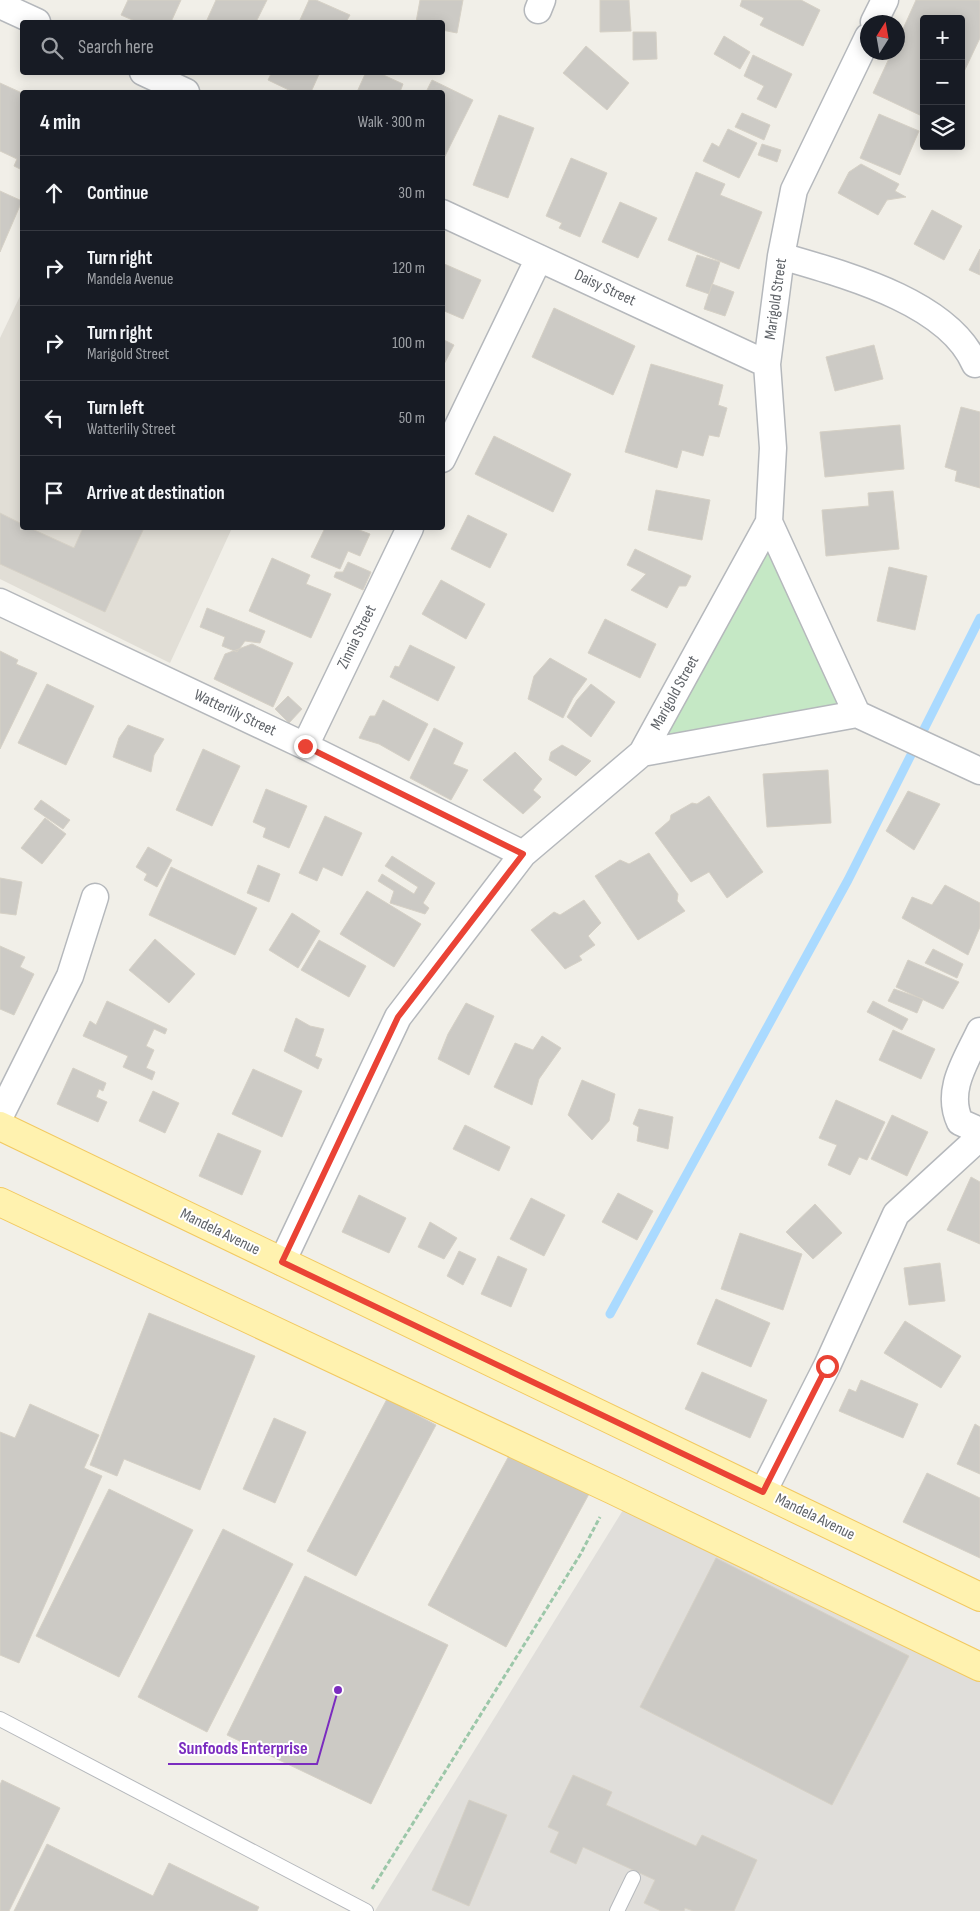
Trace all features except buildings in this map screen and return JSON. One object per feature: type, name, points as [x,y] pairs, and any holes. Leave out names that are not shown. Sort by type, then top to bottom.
[{"type":"main road","name":"Mandela Avenue","points":[[0,1126],[980,1596]]},
{"type":"main road","points":[[0,1202],[613,1490],[980,1667]]},
{"type":"street","points":[[877,15],[884,0]]},
{"type":"street","points":[[0,5],[33,20]]},
{"type":"street","name":"Marigold Street","points":[[282,1262],[398,1017],[523,854],[642,753],[769,522],[773,448],[767,364],[781,256],[794,190],[860,54]]},
{"type":"street","points":[[149,75],[182,90]]},
{"type":"street","name":"Daisy Street","points":[[445,214],[767,364]]},
{"type":"street","points":[[781,256],[853,278],[923,308],[968,348],[975,364]]},
{"type":"street","points":[[445,454],[539,258]]},
{"type":"street","points":[[769,522],[857,714]]},
{"type":"street","name":"Zinnia Street","points":[[305,746],[409,530]]},
{"type":"street","name":"Watterlily Street","points":[[0,602],[305,746],[523,854]]},
{"type":"street","points":[[642,753],[857,714],[980,771]]},
{"type":"street","points":[[0,1116],[70,976],[95,897]]},
{"type":"street","points":[[980,1032],[959,1075],[953,1102],[960,1122],[980,1131]]},
{"type":"street","points":[[763,1492],[827,1366],[896,1214],[980,1137]]},
{"type":"lane","points":[[0,1719],[361,1910]]},
{"type":"lane","points":[[618,1911],[633,1878]]},
{"type":"path","points":[[361,1910],[580,1555],[613,1490]]},
{"type":"shaded area","points":[[20,296],[20,530],[231,530],[170,663],[0,579],[0,338]]},
{"type":"shaded area","points":[[628,1502],[980,1674],[980,1911],[375,1911]]},
{"type":"green space","points":[[768,550],[838,704],[660,739]]},
{"type":"waterway","points":[[610,1314],[848,880],[980,618]]},
{"type":"place","name":"Sunfoods Enterprise","points":[[338,1690]]},
{"type":"route","points":[[305,746],[523,854],[398,1017],[282,1262],[763,1492],[827,1366]]}]
